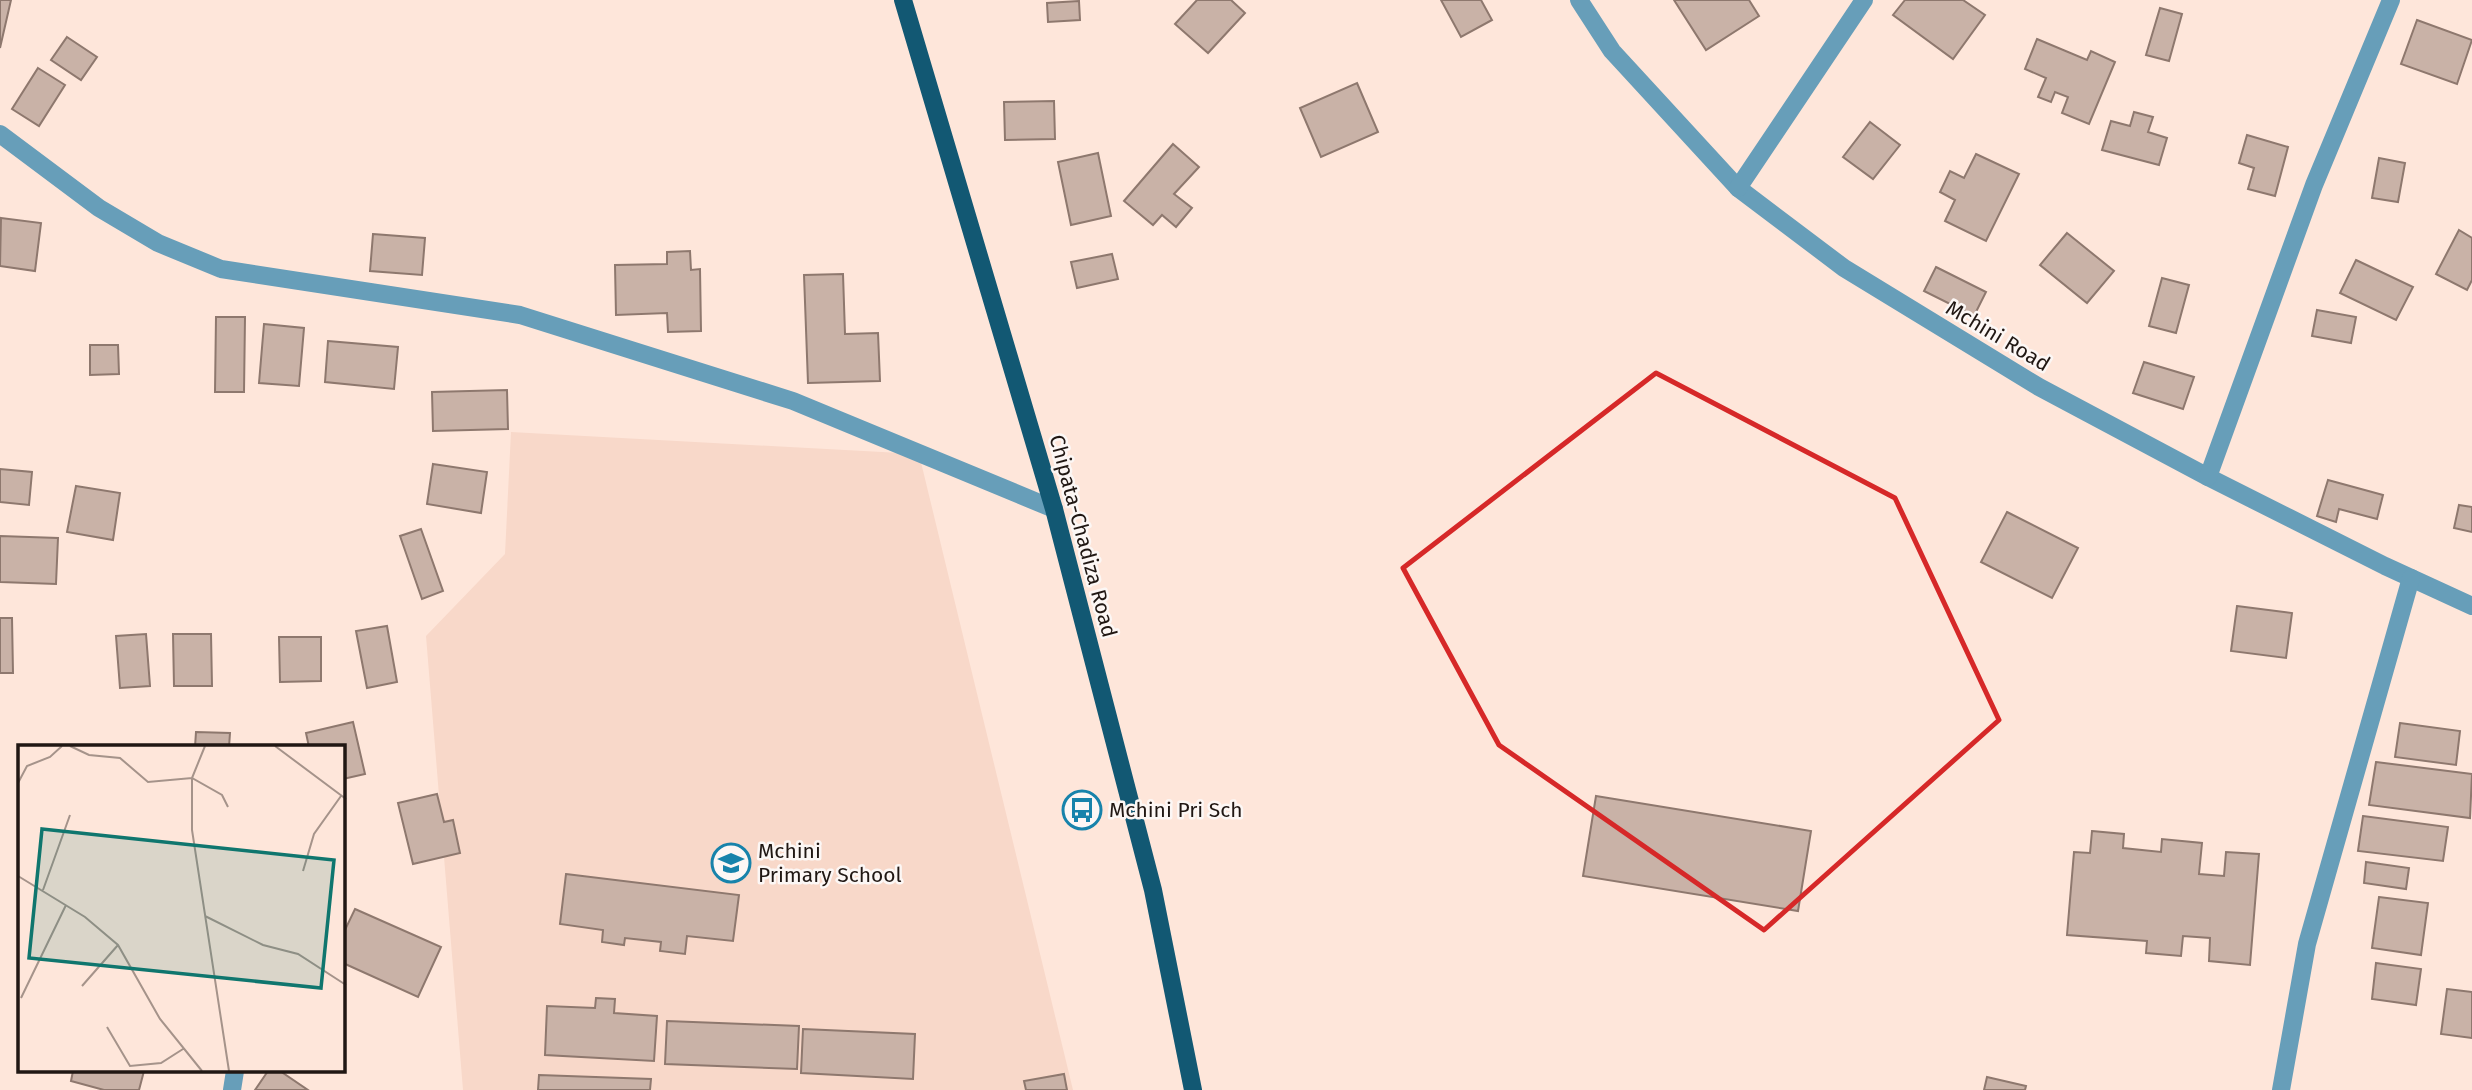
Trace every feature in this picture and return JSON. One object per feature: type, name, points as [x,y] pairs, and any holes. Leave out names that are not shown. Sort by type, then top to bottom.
[{"type":"main road","name":"Chipata-Chadiza Road","points":[[903,0],[1054,509],[1153,890],[1193,1090]]},
{"type":"street","name":"Mchini Road","points":[[1579,0],[1612,51],[1738,188],[1844,268],[2039,387],[2208,477],[2472,606]]},
{"type":"street","points":[[1738,188],[1864,0]]},
{"type":"street","points":[[2208,477],[2314,185],[2391,0]]},
{"type":"street","points":[[0,134],[99,208],[158,243],[221,270],[520,315],[793,401],[1054,509]]},
{"type":"street","points":[[2281,1090],[2306,944],[2411,578]]},
{"type":"street","points":[[232,1090],[235,1072]]},
{"type":"highlighted area","points":[[1656,373],[1895,498],[1999,720],[1764,930],[1499,745],[1403,568]]},
{"type":"shaded area","name":"Mchini Primary School","points":[[511,432],[919,454],[1073,1090],[463,1090],[426,636],[505,554]]},
{"type":"building","points":[[0,0],[11,0],[0,48]]},
{"type":"building","points":[[1197,0],[1231,0],[1245,13],[1208,53],[1175,24]]},
{"type":"building","points":[[1441,0],[1481,0],[1492,20],[1461,37]]},
{"type":"building","points":[[1674,0],[1749,0],[1759,16],[1706,50]]},
{"type":"building","points":[[1905,0],[1963,0],[1985,15],[1953,59],[1893,15]]},
{"type":"building","points":[[1079,1],[1080,20],[1048,22],[1047,3]]},
{"type":"building","points":[[2160,8],[2182,14],[2169,61],[2146,55]]},
{"type":"building","points":[[2417,20],[2472,40],[2457,84],[2401,64]]},
{"type":"building","points":[[67,37],[97,57],[81,80],[51,60]]},
{"type":"building","points":[[2037,39],[2087,60],[2091,51],[2115,62],[2089,124],[2062,113],[2068,97],[2055,92],[2051,102],[2038,97],[2046,78],[2025,69]]},
{"type":"building","points":[[38,68],[65,85],[39,126],[12,109]]},
{"type":"building","points":[[1357,83],[1378,132],[1321,157],[1300,108]]},
{"type":"building","points":[[1054,101],[1055,139],[1005,140],[1004,102]]},
{"type":"building","points":[[2134,112],[2153,117],[2148,132],[2167,138],[2159,165],[2102,150],[2111,121],[2130,126]]},
{"type":"building","points":[[1870,122],[1900,145],[1873,179],[1843,157]]},
{"type":"building","points":[[2247,135],[2288,147],[2275,196],[2248,189],[2254,168],[2239,163]]},
{"type":"building","points":[[1173,144],[1199,167],[1174,194],[1192,208],[1176,227],[1162,215],[1153,225],[1124,201]]},
{"type":"building","points":[[1098,153],[1111,216],[1071,225],[1058,162]]},
{"type":"building","points":[[1976,154],[2019,174],[1986,241],[1945,221],[1955,200],[1940,192],[1950,171],[1964,178]]},
{"type":"building","points":[[2379,158],[2405,163],[2398,202],[2372,198]]},
{"type":"building","points":[[1,218],[41,223],[35,271],[0,266]]},
{"type":"building","points":[[2459,230],[2472,238],[2472,280],[2467,290],[2436,274]]},
{"type":"building","points":[[2067,233],[2114,271],[2087,303],[2040,265]]},
{"type":"building","points":[[373,234],[425,238],[422,275],[370,271]]},
{"type":"building","points":[[690,251],[691,270],[700,269],[701,331],[668,332],[667,313],[616,315],[615,265],[667,264],[667,252]]},
{"type":"building","points":[[1112,254],[1118,279],[1077,288],[1071,262]]},
{"type":"building","points":[[2356,260],[2413,287],[2396,320],[2340,293]]},
{"type":"building","points":[[1936,267],[1986,292],[1974,316],[1924,291]]},
{"type":"building","points":[[843,274],[845,334],[878,333],[880,381],[808,383],[804,275]]},
{"type":"building","points":[[2162,278],[2189,285],[2176,333],[2149,326]]},
{"type":"building","points":[[2317,310],[2356,317],[2351,343],[2312,336]]},
{"type":"building","points":[[216,317],[245,317],[244,392],[215,392]]},
{"type":"building","points":[[264,324],[304,328],[299,386],[259,383]]},
{"type":"building","points":[[328,341],[398,347],[394,389],[325,382]]},
{"type":"building","points":[[90,345],[118,345],[119,374],[90,375]]},
{"type":"building","points":[[2144,362],[2194,377],[2183,409],[2133,393]]},
{"type":"building","points":[[507,390],[508,429],[433,431],[432,392]]},
{"type":"building","points":[[433,464],[487,472],[481,513],[427,504]]},
{"type":"building","points":[[0,469],[32,472],[29,505],[0,502]]},
{"type":"building","points":[[2328,480],[2383,495],[2377,519],[2339,509],[2336,522],[2317,516]]},
{"type":"building","points":[[76,486],[120,493],[113,540],[67,532]]},
{"type":"building","points":[[2459,505],[2472,507],[2472,532],[2454,528]]},
{"type":"building","points":[[2007,512],[2078,548],[2052,598],[1981,562]]},
{"type":"building","points":[[421,529],[443,591],[422,599],[400,536]]},
{"type":"building","points":[[0,536],[58,538],[56,584],[0,582]]},
{"type":"building","points":[[2237,606],[2292,613],[2286,658],[2231,651]]},
{"type":"building","points":[[0,618],[12,618],[13,673],[0,673]]},
{"type":"building","points":[[387,626],[397,682],[367,688],[356,631]]},
{"type":"building","points":[[146,634],[150,686],[120,688],[116,636]]},
{"type":"building","points":[[173,634],[211,634],[212,686],[174,686]]},
{"type":"building","points":[[279,637],[321,637],[321,681],[280,682]]},
{"type":"building","points":[[353,722],[365,774],[345,779],[345,745],[309,745],[306,733]]},
{"type":"building","points":[[2400,723],[2460,731],[2456,765],[2395,757]]},
{"type":"building","points":[[196,732],[230,733],[229,745],[195,745]]},
{"type":"building","points":[[2376,762],[2472,774],[2470,818],[2369,805]]},
{"type":"building","points":[[437,794],[444,822],[453,820],[460,853],[413,864],[398,803]]},
{"type":"building","points":[[1596,796],[1811,831],[1798,911],[1583,876]]},
{"type":"building","points":[[2363,816],[2448,827],[2443,861],[2358,851]]},
{"type":"building","points":[[2092,831],[2124,834],[2123,848],[2161,852],[2162,839],[2202,843],[2199,874],[2224,876],[2226,852],[2259,854],[2250,965],[2209,961],[2210,938],[2183,936],[2181,956],[2146,953],[2147,941],[2067,935],[2074,852],[2090,853]]},
{"type":"building","points":[[2366,862],[2409,868],[2406,889],[2364,883]]},
{"type":"building","points":[[566,874],[739,895],[733,941],[687,936],[685,954],[660,951],[661,942],[625,938],[624,945],[602,942],[603,930],[560,924]]},
{"type":"building","points":[[2379,897],[2428,903],[2421,955],[2372,948]]},
{"type":"building","points":[[355,909],[441,947],[418,997],[345,964],[345,930]]},
{"type":"building","points":[[2376,963],[2421,969],[2416,1005],[2372,999]]},
{"type":"building","points":[[2447,989],[2472,992],[2472,1038],[2441,1034]]},
{"type":"building","points":[[596,998],[615,999],[614,1013],[657,1016],[654,1061],[545,1055],[547,1006],[595,1008]]},
{"type":"building","points":[[667,1021],[799,1026],[797,1069],[665,1064]]},
{"type":"building","points":[[803,1029],[915,1034],[913,1079],[801,1073]]},
{"type":"building","points":[[73,1072],[144,1072],[139,1090],[104,1090],[71,1081]]},
{"type":"building","points":[[267,1072],[281,1072],[308,1090],[255,1090]]},
{"type":"building","points":[[1064,1074],[1067,1090],[1026,1090],[1024,1081]]},
{"type":"building","points":[[539,1075],[651,1079],[650,1090],[538,1090]]},
{"type":"building","points":[[1987,1077],[2026,1086],[2025,1090],[1984,1090]]},
{"type":"place","name":"Mchini Pri Sch","points":[[1082,810]]},
{"type":"place","name":"Mchini Primary School","points":[[731,863]]}]
